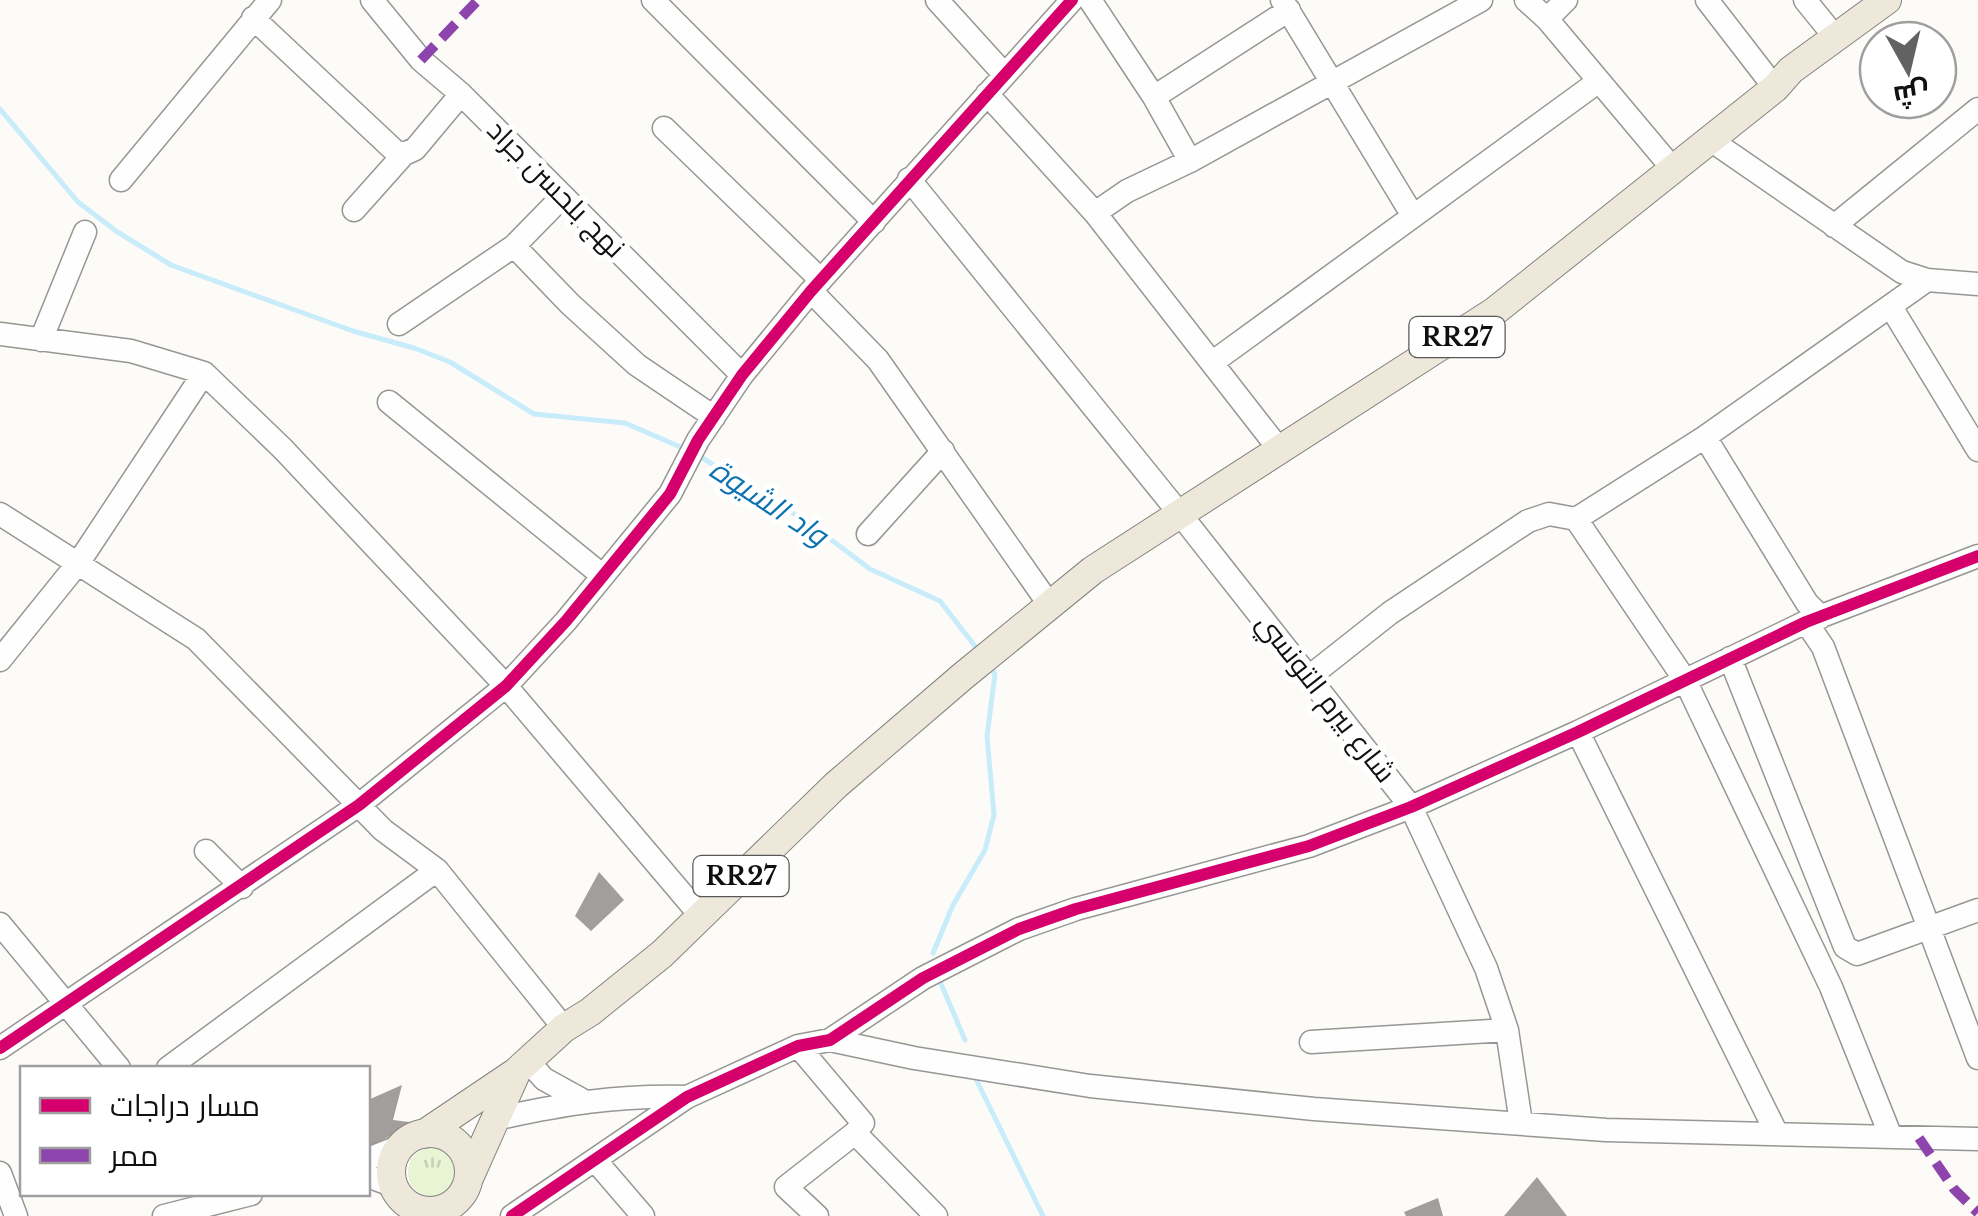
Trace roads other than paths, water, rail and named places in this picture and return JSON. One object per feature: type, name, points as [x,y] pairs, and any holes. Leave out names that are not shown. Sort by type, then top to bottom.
[{"type":"main road","name":"RR27","points":[[413,1140],[522,1066],[564,1028],[662,954],[836,785],[1049,604],[1180,514],[1495,311],[1775,88],[1791,70],[1886,0]]},
{"type":"main road","name":"RR27","points":[[460,1197],[522,1066]]},
{"type":"main road","points":[[448,1137],[458,1144],[469,1166],[460,1197],[451,1205],[428,1211],[396,1195],[392,1168],[413,1140],[448,1137]]},
{"type":"street","points":[[121,180],[270,0]]},
{"type":"street","name":"نهج بلحسن جراد","points":[[372,0],[421,60],[461,94],[742,375]]},
{"type":"street","points":[[653,0],[874,222]]},
{"type":"street","points":[[936,0],[1004,74]]},
{"type":"street","points":[[0,1048],[359,805],[506,686],[670,494],[698,440],[742,375],[816,285],[1072,0]]},
{"type":"street","points":[[1090,0],[1154,97],[1190,161]]},
{"type":"street","points":[[1095,213],[1156,175],[1190,161],[1481,0]]},
{"type":"street","points":[[1526,0],[1547,18],[1673,169]]},
{"type":"street","points":[[1547,18],[1566,0]]},
{"type":"street","points":[[1706,0],[1775,88]]},
{"type":"street","points":[[1805,0],[1835,37]]},
{"type":"street","points":[[1154,97],[1285,5],[1413,216]]},
{"type":"street","points":[[253,18],[396,152],[404,154]]},
{"type":"street","points":[[1213,362],[1599,81]]},
{"type":"street","points":[[354,210],[461,94]]},
{"type":"street","points":[[987,94],[1095,213],[1280,450]]},
{"type":"street","points":[[1834,226],[1978,110]]},
{"type":"street","points":[[664,128],[816,285],[878,360],[1049,604]]},
{"type":"street","points":[[1709,139],[1902,272],[1927,280],[1978,284]]},
{"type":"street","name":"شارع بيرم التونسي","points":[[909,179],[1411,807],[1486,968],[1507,1030],[1520,1123]]},
{"type":"street","points":[[399,324],[514,246],[563,196]]},
{"type":"street","points":[[41,340],[85,232]]},
{"type":"street","points":[[514,246],[637,365],[714,417]]},
{"type":"street","points":[[1309,677],[1390,614],[1528,522],[1549,514],[1576,519],[1705,437],[1927,280]]},
{"type":"street","points":[[1892,307],[1978,450]]},
{"type":"street","points":[[0,334],[130,350],[204,373],[283,449],[506,686],[700,915]]},
{"type":"street","points":[[0,660],[79,562],[204,373]]},
{"type":"street","points":[[389,402],[603,576]]},
{"type":"street","points":[[1705,437],[1807,603],[1978,1055]]},
{"type":"street","points":[[868,534],[943,451]]},
{"type":"street","points":[[0,514],[196,639],[384,830],[437,870],[564,1028]]},
{"type":"street","points":[[1576,519],[1685,680],[1831,987],[1891,1137]]},
{"type":"street","points":[[830,1040],[924,978],[1019,929],[1076,909],[1310,846],[1411,807],[1814,620],[1978,556]]},
{"type":"street","points":[[1730,658],[1845,947],[1857,954],[1978,910]]},
{"type":"street","points":[[1578,732],[1776,1132]]},
{"type":"street","points":[[206,851],[242,886]]},
{"type":"street","points":[[171,1066],[437,870]]},
{"type":"street","points":[[0,924],[118,1066]]},
{"type":"street","points":[[1311,1042],[1507,1030]]},
{"type":"street","points":[[512,1216],[687,1097],[798,1046],[830,1040],[914,1058],[1090,1086],[1314,1109],[1606,1130],[1978,1139]]},
{"type":"street","points":[[798,1046],[862,1120],[855,1133],[786,1187],[817,1216]]},
{"type":"street","points":[[522,1066],[560,1091],[582,1100]]},
{"type":"street","points":[[495,1119],[582,1100],[687,1097]]},
{"type":"street","points":[[855,1133],[936,1216]]},
{"type":"street","points":[[370,1159],[413,1140]]},
{"type":"street","points":[[595,1160],[644,1216]]},
{"type":"street","points":[[0,1173],[16,1216]]},
{"type":"street","points":[[164,1216],[218,1197]]},
{"type":"waterway","name":"واد الشيوة","points":[[0,109],[78,202],[171,265],[450,362],[534,414],[625,423],[685,449]]},
{"type":"waterway","name":"واد الشيوة","points":[[699,456],[809,523],[870,569],[940,601],[978,650]]},
{"type":"waterway","name":"واد الشيوة","points":[[933,953],[953,905],[985,850],[994,815],[987,736],[995,674],[990,667]]},
{"type":"waterway","name":"واد الشيوة","points":[[939,979],[965,1040]]},
{"type":"waterway","name":"واد الشيوة","points":[[974,1075],[1043,1216]]}]
